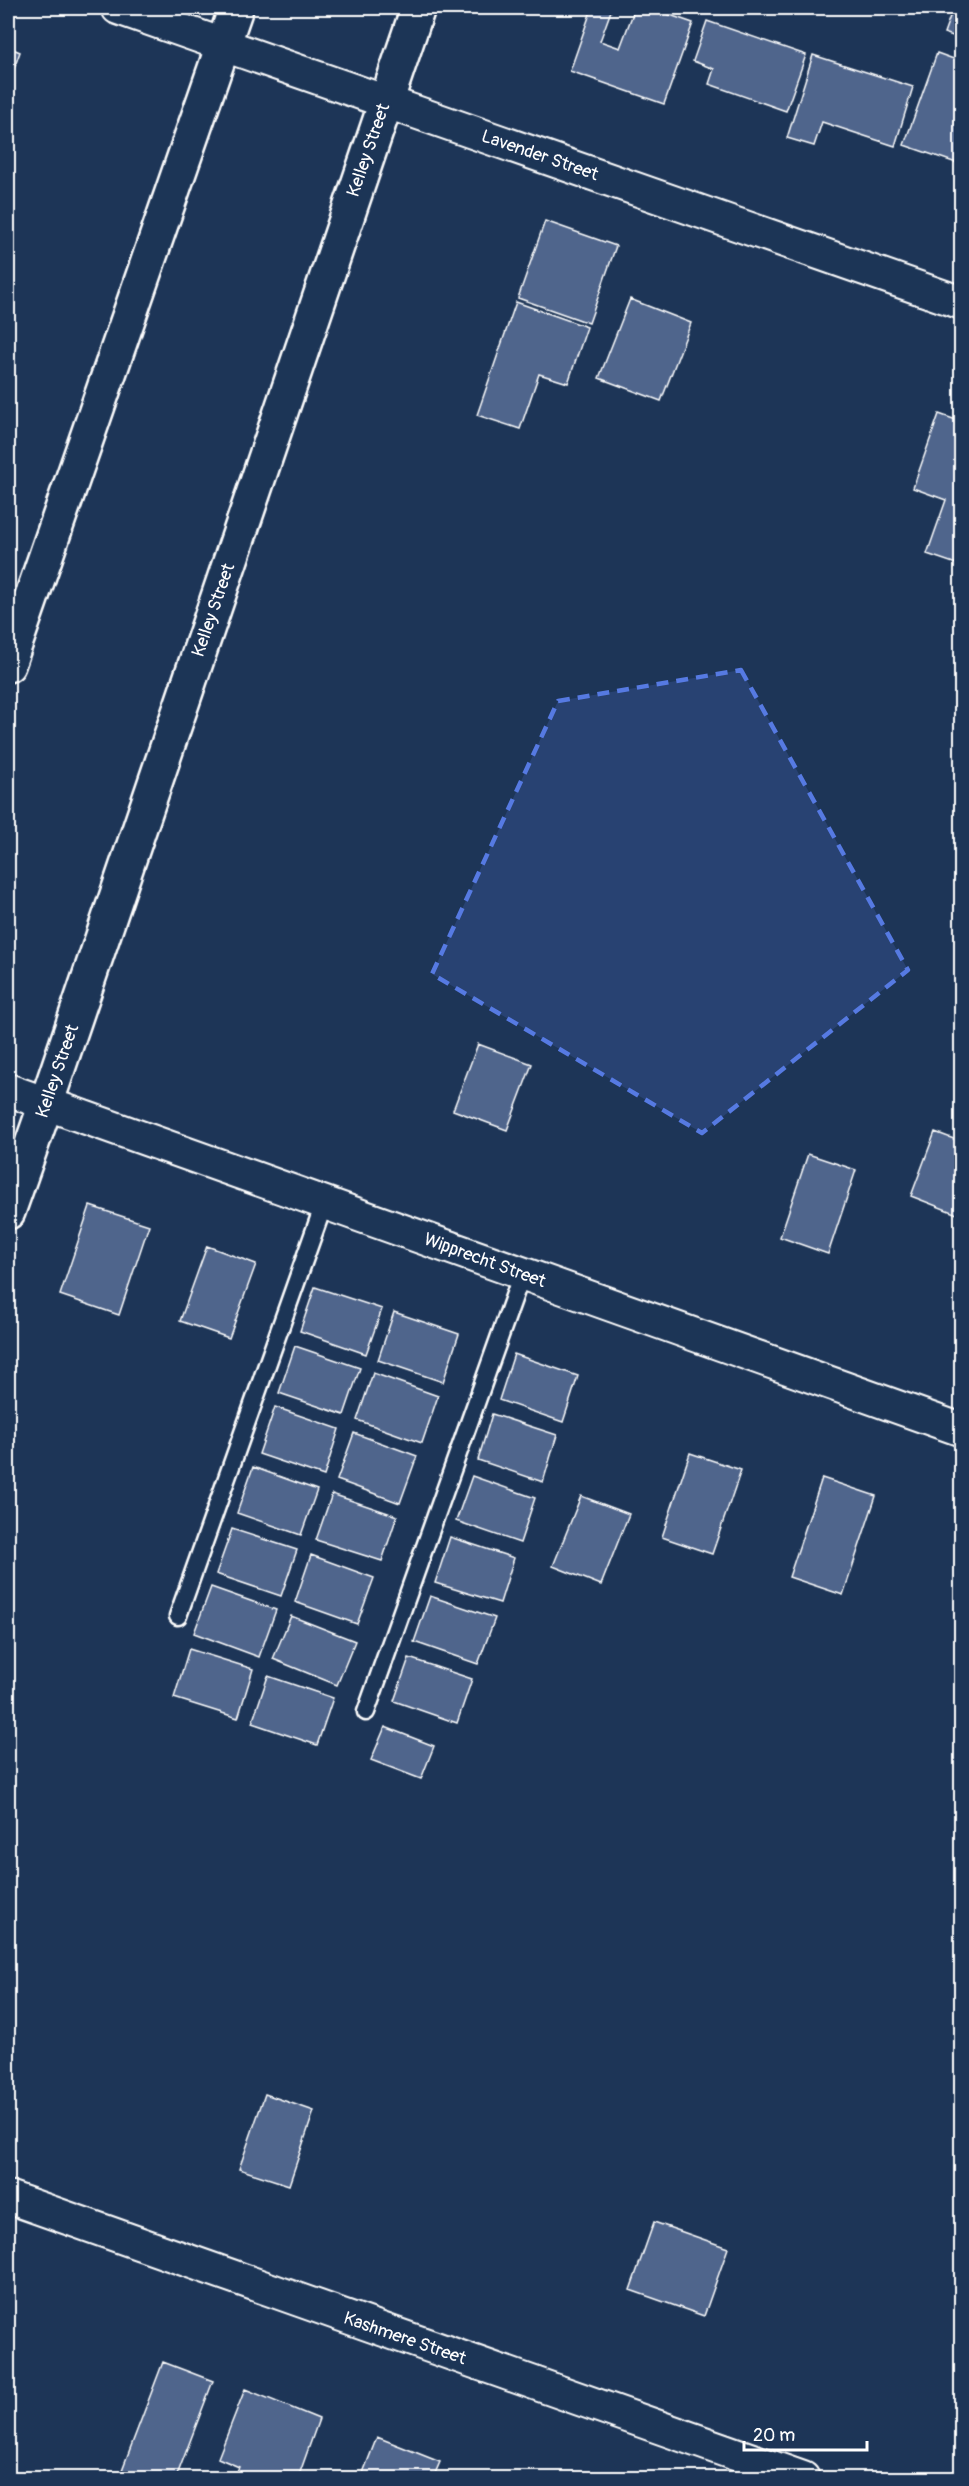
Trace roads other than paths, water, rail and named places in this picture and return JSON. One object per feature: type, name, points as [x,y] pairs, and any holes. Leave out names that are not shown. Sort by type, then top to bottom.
[{"type":"main road","points":[[8,665],[236,8]]},
{"type":"main road","name":"Kelley Street","points":[[8,1212],[418,8]]},
{"type":"street","name":"Lavender Street","points":[[118,8],[962,303]]},
{"type":"street","name":"Wipprecht Street","points":[[8,1090],[962,1430]]},
{"type":"street","name":"Kashmere Street","points":[[8,2197],[803,2478]]},
{"type":"lane","points":[[178,1616],[324,1204]]},
{"type":"lane","points":[[366,1712],[522,1274]]}]
